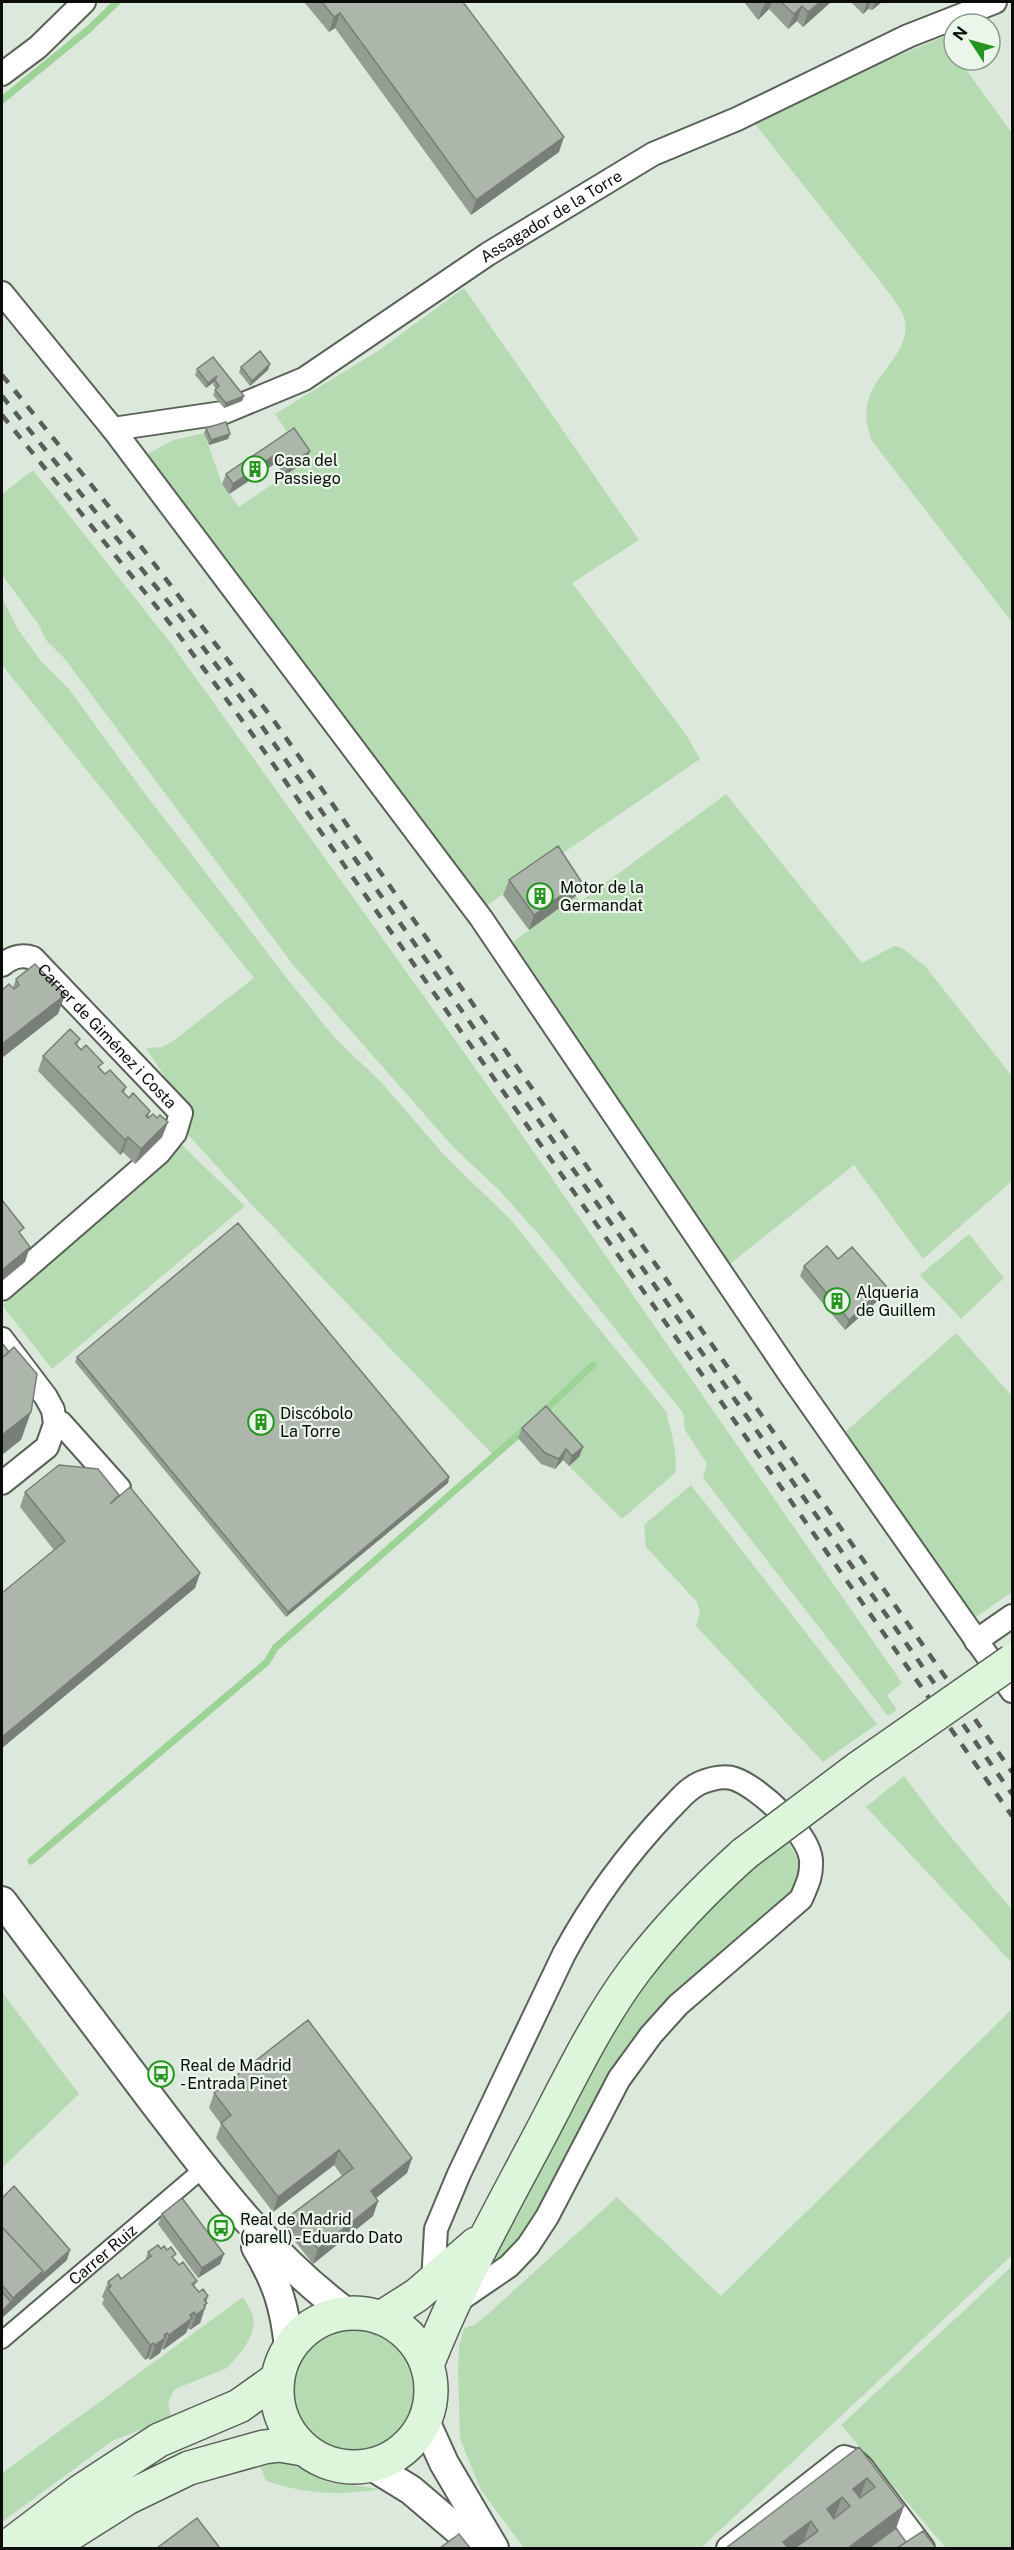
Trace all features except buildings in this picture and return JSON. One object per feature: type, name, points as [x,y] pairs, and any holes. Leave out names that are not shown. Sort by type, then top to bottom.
[{"type":"main road","points":[[427,2365],[442,2294],[487,2235],[578,2064],[634,1971],[705,1889],[744,1854],[860,1767],[1012,1661]]},
{"type":"main road","points":[[381,2318],[417,2295],[442,2294]]},
{"type":"main road","points":[[347,2313],[381,2318],[401,2329],[417,2345],[427,2365],[431,2384],[430,2402],[425,2421],[412,2441],[394,2457],[372,2466],[348,2468],[324,2462],[303,2449],[286,2429],[277,2405],[277,2379],[281,2363],[289,2348],[304,2330],[324,2318],[347,2313]]},
{"type":"main road","points":[[2,2531],[80,2473],[238,2406],[277,2379]]},
{"type":"main road","points":[[6,2548],[81,2491],[159,2440]]},
{"type":"main road","points":[[48,2548],[127,2498],[189,2468],[264,2447],[280,2445],[303,2449]]},
{"type":"street","points":[[2,74],[38,47],[84,2]]},
{"type":"street","name":"Assagador de la Torre","points":[[113,429],[222,413],[304,379],[488,254],[652,154],[737,119],[908,36],[995,2]]},
{"type":"street","points":[[2,293],[113,429],[481,918],[793,1379],[1012,1691]]},
{"type":"street","name":"Carrer de Giménez i Costa","points":[[2,1288],[159,1153],[175,1133],[181,1113],[33,958],[24,955],[4,957]]},
{"type":"street","points":[[2,1339],[46,1397],[53,1410],[55,1424],[47,1447],[2,1483]]},
{"type":"street","points":[[55,1424],[61,1423],[119,1488]]},
{"type":"street","points":[[976,1641],[1012,1616]]},
{"type":"street","points":[[718,1778],[734,1778],[752,1788],[768,1800],[808,1845],[811,1878],[801,1899],[678,2005],[651,2035],[619,2079],[547,2217],[528,2246],[509,2266],[442,2294],[436,2229],[459,2174],[582,1921],[657,1823],[690,1789],[718,1778]]},
{"type":"street","points":[[2,1901],[223,2194],[272,2275],[281,2296],[289,2348]]},
{"type":"street","name":"Carrer Ruiz","points":[[2,2340],[204,2168]]},
{"type":"street","points":[[223,2194],[286,2263],[314,2289],[347,2313]]},
{"type":"street","points":[[425,2421],[444,2463],[494,2548]]},
{"type":"street","points":[[728,2548],[844,2457],[854,2460],[861,2466],[923,2548]]},
{"type":"street","points":[[372,2466],[411,2490],[479,2548]]},
{"type":"green space","points":[[942,37],[942,72],[968,72],[1012,133],[1012,622],[872,441],[867,420],[868,403],[873,388],[905,336],[903,315],[882,283],[755,124],[852,75]]},
{"type":"green space","points":[[464,288],[639,540],[572,583],[685,733],[700,759],[483,908],[155,467],[148,454],[171,441],[204,433],[222,484],[239,507],[306,461],[275,414],[378,351]]},
{"type":"green space","points":[[33,470],[170,642],[486,1083],[902,1683],[887,1695],[897,1710],[888,1716],[703,1478],[707,1464],[685,1430],[683,1413],[541,1237],[500,1191],[454,1148],[294,966],[64,658],[45,639],[39,625],[2,575],[2,494]]},
{"type":"green space","points":[[2,597],[17,628],[41,661],[69,689],[140,787],[335,1038],[382,1083],[445,1156],[510,1219],[666,1411],[675,1450],[675,1473],[622,1519],[569,1466],[579,1457],[518,1438],[496,1458],[252,1205],[182,1128],[185,1108],[146,1048],[162,1047],[173,1041],[254,978],[2,665]]},
{"type":"green space","points":[[726,794],[862,963],[894,946],[902,948],[925,966],[1012,1076],[1012,1181],[923,1259],[854,1165],[730,1264],[510,944],[576,896],[580,902]]},
{"type":"green space","points":[[182,1145],[245,1206],[52,1369],[2,1305]]},
{"type":"green space","points":[[969,1234],[1004,1278],[961,1319],[920,1275]]},
{"type":"green space","points":[[956,1333],[1012,1396],[1012,1592],[973,1619],[843,1434]]},
{"type":"green space","points":[[691,1485],[877,1724],[823,1762],[696,1626],[700,1612],[697,1602],[646,1547],[644,1525]]},
{"type":"green space","points":[[904,1776],[941,1825],[1012,1910],[1012,1963],[866,1807]]},
{"type":"green space","points":[[787,1841],[797,1858],[800,1870],[786,1899],[617,2070],[580,2129],[540,2214],[525,2238],[481,2279],[522,2209],[565,2119],[598,2058],[650,1975],[685,1933],[754,1866]]},
{"type":"green space","points":[[2,1992],[79,2094],[2,2168]]},
{"type":"green space","points":[[1012,2009],[1012,2255],[701,2548],[524,2548],[481,2490],[460,2439],[458,2371],[459,2347],[464,2328],[474,2325],[488,2314],[617,2197],[721,2296]]},
{"type":"green space","points":[[1012,2266],[1012,2548],[946,2548],[841,2425]]},
{"type":"green space","points":[[243,2297],[254,2321],[252,2333],[244,2349],[227,2368],[175,2389],[168,2402],[171,2418],[112,2441],[2,2522],[2,2473]]},
{"type":"green space","points":[[352,2330],[376,2335],[396,2348],[409,2368],[414,2392],[409,2416],[396,2436],[376,2449],[352,2454],[328,2449],[308,2436],[295,2416],[290,2392],[295,2368],[308,2348],[328,2335]]},
{"type":"green space","points":[[273,2460],[300,2468],[329,2482],[380,2489],[337,2493],[294,2489],[266,2481],[258,2461]]},
{"type":"waterway","points":[[2,100],[89,29],[117,2]]},
{"type":"waterway","points":[[542,1413],[593,1365]]},
{"type":"waterway","points":[[31,1861],[267,1662],[275,1648],[525,1429]]},
{"type":"railway","points":[[2,375],[136,540],[272,718],[1012,1772]]},
{"type":"railway","points":[[2,396],[182,619],[261,725],[1012,1794]]},
{"type":"railway","points":[[2,415],[172,626],[250,731],[1012,1816]]},
{"type":"place","name":"Casa del Passiego","points":[[255,469]]},
{"type":"place","name":"Motor de la Germandat","points":[[540,896]]},
{"type":"place","name":"Alqueria de Guillem","points":[[837,1301]]},
{"type":"place","name":"Discóbolo La Torre","points":[[261,1422]]},
{"type":"place","name":"Real de Madrid - Entrada Pinet","points":[[161,2074]]},
{"type":"place","name":"Real de Madrid (parell) - Eduardo Dato","points":[[221,2228]]}]
